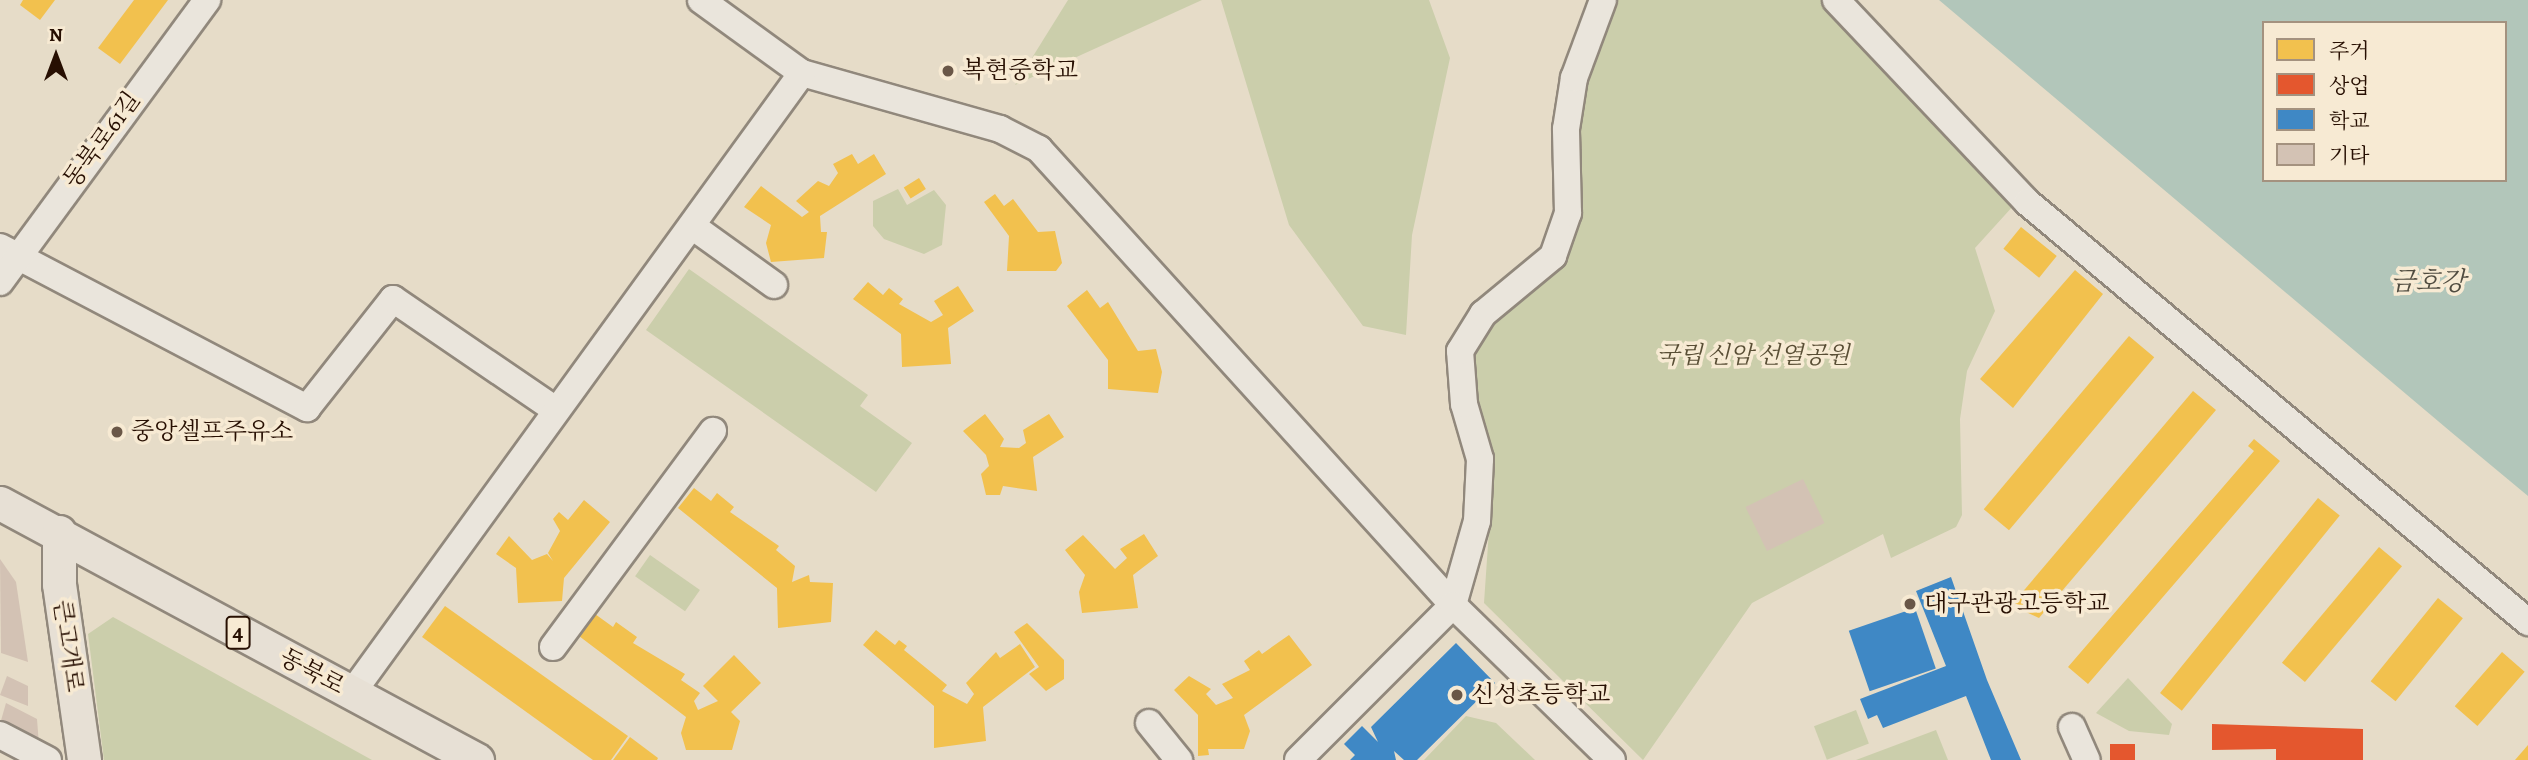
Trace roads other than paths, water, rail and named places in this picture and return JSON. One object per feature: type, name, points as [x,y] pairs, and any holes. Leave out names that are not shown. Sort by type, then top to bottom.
[{"type":"main road","name":"동북로","points":[[0,503],[59,532],[477,760]]},
{"type":"main road","name":"큰고개로","points":[[59,532],[59,584],[84,760]]},
{"type":"street","name":"동북로61길","points":[[0,282],[10,252],[207,0]]},
{"type":"street","points":[[701,0],[802,73],[1000,129],[1039,149],[1453,605],[1612,760]]},
{"type":"street","points":[[1298,760],[1453,605],[1477,521],[1480,459],[1464,404],[1460,351],[1483,314],[1553,256],[1568,213],[1566,130],[1574,78],[1603,0]]},
{"type":"street","points":[[1836,0],[2027,202],[2528,622]]},
{"type":"street","points":[[352,693],[802,73]]},
{"type":"street","points":[[692,226],[774,285]]},
{"type":"street","points":[[10,252],[307,408],[384,302],[393,299],[556,410]]},
{"type":"street","points":[[553,648],[713,431]]},
{"type":"street","points":[[1149,723],[1179,760]]},
{"type":"street","points":[[2072,727],[2087,760]]},
{"type":"street","points":[[0,735],[48,760]]},
{"type":"water","name":"금호강","points":[[1939,0],[2528,0],[2528,496],[2451,432]]},
{"type":"place","name":"복현중학교","points":[[948,71]]},
{"type":"place","name":"중앙셀프주유소","points":[[117,432]]},
{"type":"place","name":"대구관광고등학교","points":[[1910,604]]},
{"type":"place","name":"신성초등학교","points":[[1457,695]]},
{"type":"park label","name":"국립 신암 선열공원","points":[[1753,356]]}]
